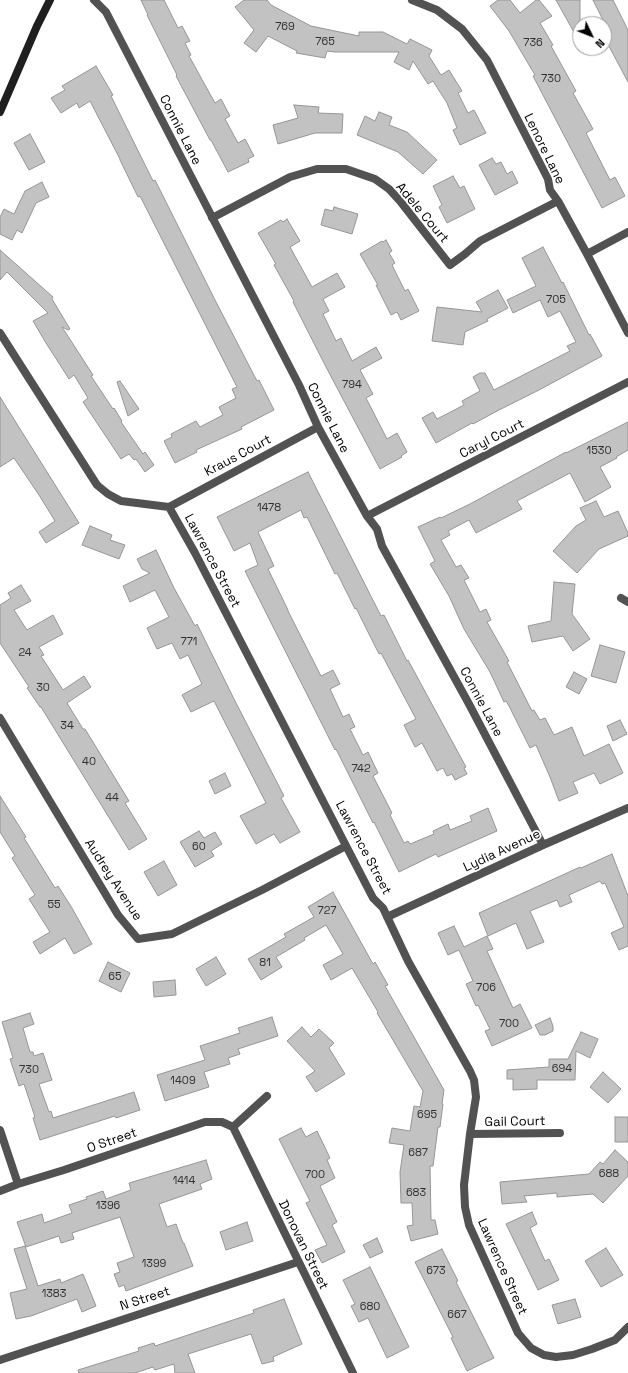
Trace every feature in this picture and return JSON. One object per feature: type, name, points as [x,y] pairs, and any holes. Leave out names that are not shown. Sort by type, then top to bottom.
[{"type":"main road","points":[[0,112],[50,0]]},
{"type":"street","name":"Connie Lane","points":[[94,0],[106,12],[299,385],[318,427],[367,516],[377,529],[382,546],[469,704],[543,845]]},
{"type":"street","name":"Lenore Lane","points":[[412,0],[437,10],[462,29],[487,60],[548,179],[550,190],[558,201],[587,254],[628,334]]},
{"type":"street","name":"Adele Court","points":[[212,218],[290,178],[317,169],[346,169],[375,179],[389,189],[450,265],[480,241],[558,201]]},
{"type":"street","points":[[587,254],[628,232]]},
{"type":"street","name":"Lawrence Street","points":[[0,333],[97,485],[108,494],[121,501],[169,507],[199,560],[373,898],[383,908],[408,961],[470,1071],[474,1080],[476,1097],[464,1185],[465,1207],[469,1225],[518,1334],[530,1348],[544,1355],[556,1357],[573,1356],[592,1350],[615,1340],[628,1328]]},
{"type":"street","name":"Caryl Court","points":[[367,516],[628,382]]},
{"type":"street","name":"Kraus Court","points":[[169,507],[318,427]]},
{"type":"street","name":"Audrey Avenue","points":[[0,718],[118,915],[138,940],[172,934],[262,890],[346,846]]},
{"type":"street","name":"Lydia Avenue","points":[[386,917],[543,845],[627,811]]},
{"type":"street","points":[[233,1127],[267,1096]]},
{"type":"street","name":"O Street","points":[[0,1191],[205,1122],[222,1122],[233,1127]]},
{"type":"street","name":"Donovan Street","points":[[233,1127],[352,1373]]},
{"type":"street","points":[[0,1130],[18,1184]]},
{"type":"street","name":"Gail Court","points":[[470,1134],[560,1133]]},
{"type":"street","name":"N Street","points":[[0,1360],[298,1262]]},
{"type":"building","points":[[141,0],[164,0],[178,28],[182,26],[190,41],[185,43],[191,55],[189,56],[215,103],[221,99],[230,116],[225,119],[238,143],[245,139],[254,156],[248,159],[249,162],[228,172],[176,76],[177,75]]},
{"type":"building","points":[[244,0],[267,0],[271,5],[311,26],[359,36],[359,32],[383,32],[407,44],[410,39],[432,50],[429,56],[441,75],[449,70],[462,91],[458,93],[468,113],[474,110],[486,133],[460,145],[453,130],[457,128],[447,103],[433,81],[428,84],[413,61],[409,70],[394,62],[399,52],[327,51],[325,58],[296,53],[297,51],[268,36],[256,52],[244,43],[254,30],[235,7]]},
{"type":"building","points":[[498,0],[510,0],[520,13],[536,0],[539,0],[552,16],[540,23],[576,91],[573,93],[593,129],[586,133],[610,180],[615,177],[625,196],[602,208],[533,76],[535,75],[509,31],[490,6]]},
{"type":"building","points":[[556,0],[580,0],[580,16],[572,16],[572,29]]},
{"type":"building","points":[[593,0],[613,0],[628,30],[628,82],[612,52],[612,16],[601,16]]},
{"type":"building","points":[[96,66],[113,95],[111,96],[153,181],[155,180],[215,300],[257,381],[259,380],[274,410],[241,427],[242,429],[196,450],[197,452],[175,463],[164,441],[172,437],[171,434],[196,421],[200,427],[223,415],[219,407],[236,398],[232,389],[237,387],[90,101],[79,108],[77,103],[61,113],[51,98],[65,90],[62,86]]},
{"type":"building","points":[[294,105],[319,107],[318,113],[343,114],[342,133],[315,133],[278,144],[273,125],[298,118]]},
{"type":"building","points":[[379,112],[392,117],[389,125],[407,132],[437,160],[423,174],[398,152],[357,135],[365,116],[375,121]]},
{"type":"building","points":[[30,134],[45,162],[29,170],[14,143]]},
{"type":"building","points":[[492,158],[496,164],[501,162],[507,174],[512,171],[518,183],[495,195],[479,165]]},
{"type":"building","points":[[453,176],[460,188],[464,186],[475,209],[447,223],[439,207],[442,205],[433,186]]},
{"type":"building","points":[[42,182],[49,197],[36,203],[22,233],[17,230],[12,240],[0,234],[0,217],[4,209],[14,214],[25,191]]},
{"type":"building","points":[[334,207],[358,214],[352,234],[321,225],[325,209],[333,211]]},
{"type":"building","points":[[287,219],[300,241],[290,247],[312,287],[337,273],[345,287],[323,299],[329,311],[323,314],[336,341],[341,338],[352,361],[376,347],[382,358],[360,370],[373,394],[366,398],[387,439],[397,433],[407,452],[401,456],[402,457],[380,469],[274,265],[276,264],[258,233],[281,220],[283,222]]},
{"type":"building","points":[[386,240],[392,251],[389,253],[395,263],[392,265],[405,291],[408,289],[419,311],[401,320],[397,312],[391,315],[376,285],[378,285],[360,254]]},
{"type":"building","points":[[543,247],[562,283],[563,282],[589,335],[590,334],[602,356],[436,443],[422,418],[433,412],[437,419],[464,405],[462,401],[480,391],[473,377],[480,373],[485,373],[494,390],[570,351],[567,346],[576,342],[560,311],[548,317],[540,300],[513,313],[507,300],[536,286],[522,258]]},
{"type":"building","points":[[0,250],[53,297],[52,299],[70,329],[68,330],[62,327],[93,375],[91,376],[113,409],[114,408],[122,421],[121,422],[143,454],[145,452],[154,465],[145,472],[136,459],[134,460],[129,454],[121,459],[83,402],[88,398],[74,375],[69,379],[46,343],[33,321],[48,313],[7,272],[0,280]]},
{"type":"building","points":[[498,290],[508,308],[487,319],[488,321],[465,332],[463,345],[432,341],[437,307],[482,312],[476,302]]},
{"type":"building","points":[[120,381],[139,409],[128,416],[117,382]]},
{"type":"building","points":[[0,397],[79,523],[46,543],[39,532],[55,521],[14,458],[0,467]]},
{"type":"building","points":[[628,422],[628,450],[600,467],[611,487],[585,502],[570,473],[517,501],[522,509],[476,533],[469,520],[448,531],[450,535],[441,540],[456,567],[461,565],[469,578],[464,580],[480,612],[486,609],[491,620],[487,622],[509,661],[507,662],[532,711],[534,710],[540,720],[545,718],[554,735],[572,727],[584,756],[609,744],[623,773],[600,784],[594,773],[573,782],[578,793],[559,801],[536,745],[530,748],[509,706],[506,701],[504,702],[490,672],[464,629],[449,596],[430,564],[435,561],[418,527],[470,504],[566,452]]},
{"type":"building","points":[[308,472],[381,616],[384,615],[407,661],[408,660],[466,767],[464,768],[467,774],[455,780],[452,774],[447,776],[443,768],[437,771],[422,743],[415,747],[404,725],[416,719],[381,653],[379,654],[337,573],[335,574],[307,517],[304,518],[301,510],[258,532],[274,566],[268,569],[321,676],[333,670],[340,684],[330,689],[343,717],[349,714],[355,727],[350,729],[363,755],[368,752],[378,773],[373,776],[392,813],[390,815],[404,843],[408,841],[410,844],[434,834],[433,831],[448,824],[450,830],[472,821],[470,816],[488,808],[497,831],[438,857],[436,854],[399,872],[336,749],[335,750],[245,571],[258,565],[250,543],[234,551],[217,517]]},
{"type":"building","points":[[596,501],[604,517],[618,511],[628,536],[599,549],[577,573],[553,551],[576,526],[586,520],[580,508]]},
{"type":"building","points":[[90,526],[112,535],[110,540],[125,545],[119,559],[82,545]]},
{"type":"building","points":[[156,550],[174,588],[195,626],[197,624],[284,796],[281,798],[300,832],[280,843],[274,834],[256,844],[240,816],[266,803],[214,701],[191,712],[182,695],[202,684],[188,655],[180,659],[172,643],[157,649],[147,628],[169,617],[155,590],[130,602],[123,586],[150,573],[142,569],[137,559]]},
{"type":"building","points":[[554,582],[575,584],[572,614],[590,639],[573,651],[563,636],[532,642],[528,626],[551,621]]},
{"type":"building","points":[[21,585],[31,601],[14,610],[27,630],[53,615],[63,634],[39,647],[44,655],[41,656],[63,690],[84,676],[91,687],[67,703],[83,729],[85,729],[129,801],[125,803],[147,839],[129,850],[41,707],[27,688],[29,687],[0,643],[0,605],[11,598],[8,593]]},
{"type":"building","points":[[600,645],[625,652],[616,683],[591,676]]},
{"type":"building","points":[[574,672],[587,679],[579,694],[566,687]]},
{"type":"building","points":[[620,720],[627,734],[613,741],[607,726]]},
{"type":"building","points":[[225,773],[231,786],[215,794],[209,781]]},
{"type":"building","points":[[0,796],[26,837],[24,838],[55,888],[58,886],[72,908],[92,944],[74,954],[65,938],[40,954],[33,942],[50,932],[29,899],[35,895],[12,858],[15,856],[0,832]]},
{"type":"building","points":[[199,831],[204,838],[215,832],[222,844],[211,851],[214,856],[195,867],[180,842]]},
{"type":"building","points":[[612,854],[628,896],[628,946],[619,950],[611,933],[624,927],[605,883],[602,884],[600,881],[569,895],[572,902],[560,907],[557,900],[530,911],[544,942],[527,949],[516,923],[488,936],[479,913]]},
{"type":"building","points":[[164,861],[177,885],[158,896],[144,872]]},
{"type":"building","points":[[333,892],[373,964],[375,962],[388,985],[385,986],[444,1090],[440,1127],[438,1127],[433,1166],[430,1166],[431,1220],[435,1220],[438,1234],[411,1241],[407,1226],[413,1225],[412,1203],[401,1203],[400,1172],[404,1145],[389,1143],[392,1128],[410,1131],[414,1106],[420,1107],[423,1091],[352,968],[331,980],[323,965],[343,954],[326,925],[304,938],[305,940],[276,957],[282,967],[261,980],[248,959],[286,937],[284,934],[314,917],[308,907]]},
{"type":"building","points":[[454,926],[464,947],[487,936],[493,949],[487,951],[513,1008],[520,1004],[532,1028],[492,1046],[485,1031],[490,1029],[478,1005],[476,1006],[466,984],[473,981],[459,950],[448,955],[438,933]]},
{"type":"building","points":[[216,957],[226,974],[206,986],[196,969]]},
{"type":"building","points":[[108,962],[130,973],[121,992],[99,981]]},
{"type":"building","points":[[175,980],[176,995],[154,997],[153,982]]},
{"type":"building","points":[[30,1013],[34,1024],[23,1028],[30,1052],[33,1052],[34,1056],[43,1053],[52,1080],[39,1084],[49,1112],[51,1111],[53,1118],[134,1092],[140,1110],[116,1118],[115,1116],[40,1140],[33,1118],[35,1117],[24,1084],[19,1086],[10,1059],[13,1058],[2,1022]]},
{"type":"building","points":[[272,1017],[278,1036],[238,1049],[240,1054],[228,1058],[230,1064],[204,1072],[209,1087],[165,1101],[157,1075],[205,1060],[200,1046],[240,1033],[238,1028]]},
{"type":"building","points":[[550,1018],[553,1031],[545,1035],[540,1035],[535,1025]]},
{"type":"building","points":[[302,1027],[311,1037],[319,1029],[334,1043],[329,1048],[345,1074],[316,1092],[306,1077],[315,1071],[287,1041]]},
{"type":"building","points":[[581,1032],[598,1039],[590,1058],[576,1051],[575,1080],[537,1080],[537,1089],[513,1090],[513,1079],[507,1079],[507,1070],[549,1067],[549,1059],[568,1059]]},
{"type":"building","points":[[603,1072],[621,1089],[608,1103],[590,1087]]},
{"type":"building","points":[[615,1117],[628,1117],[628,1142],[615,1142]]},
{"type":"building","points":[[301,1128],[306,1137],[317,1131],[330,1158],[327,1160],[335,1178],[320,1186],[337,1222],[332,1225],[345,1252],[322,1263],[315,1250],[327,1245],[306,1203],[310,1201],[279,1139]]},
{"type":"building","points":[[615,1150],[628,1162],[628,1176],[603,1203],[593,1194],[557,1197],[557,1193],[524,1196],[527,1202],[502,1204],[500,1182],[589,1174],[600,1162],[603,1164]]},
{"type":"building","points":[[206,1160],[212,1179],[200,1184],[202,1189],[159,1204],[167,1227],[176,1224],[193,1266],[126,1291],[124,1285],[119,1287],[114,1274],[120,1272],[117,1263],[134,1257],[120,1217],[72,1233],[74,1239],[61,1243],[59,1236],[26,1247],[17,1222],[42,1214],[44,1223],[72,1213],[69,1205],[87,1199],[86,1197],[103,1191],[106,1199],[131,1190],[129,1183]]},
{"type":"building","points":[[532,1212],[537,1224],[530,1228],[545,1261],[549,1259],[559,1280],[538,1290],[506,1224]]},
{"type":"building","points":[[247,1222],[253,1241],[226,1250],[220,1232]]},
{"type":"building","points":[[377,1238],[383,1252],[370,1258],[363,1245]]},
{"type":"building","points":[[25,1246],[38,1286],[60,1279],[61,1283],[83,1274],[96,1306],[82,1312],[77,1299],[31,1316],[16,1319],[10,1293],[27,1289],[14,1249]]},
{"type":"building","points":[[606,1248],[623,1275],[601,1287],[585,1261]]},
{"type":"building","points":[[442,1249],[458,1281],[456,1282],[494,1358],[467,1371],[451,1338],[453,1337],[415,1262]]},
{"type":"building","points":[[370,1267],[409,1347],[387,1358],[368,1318],[359,1322],[351,1306],[355,1304],[343,1280]]},
{"type":"building","points":[[284,1299],[302,1344],[273,1357],[274,1361],[262,1364],[251,1334],[188,1354],[195,1373],[175,1373],[174,1364],[155,1370],[153,1367],[135,1373],[79,1373],[78,1370],[139,1351],[138,1348],[154,1343],[155,1346],[254,1313],[253,1310]]},
{"type":"building","points":[[575,1299],[581,1317],[558,1324],[552,1305]]}]
